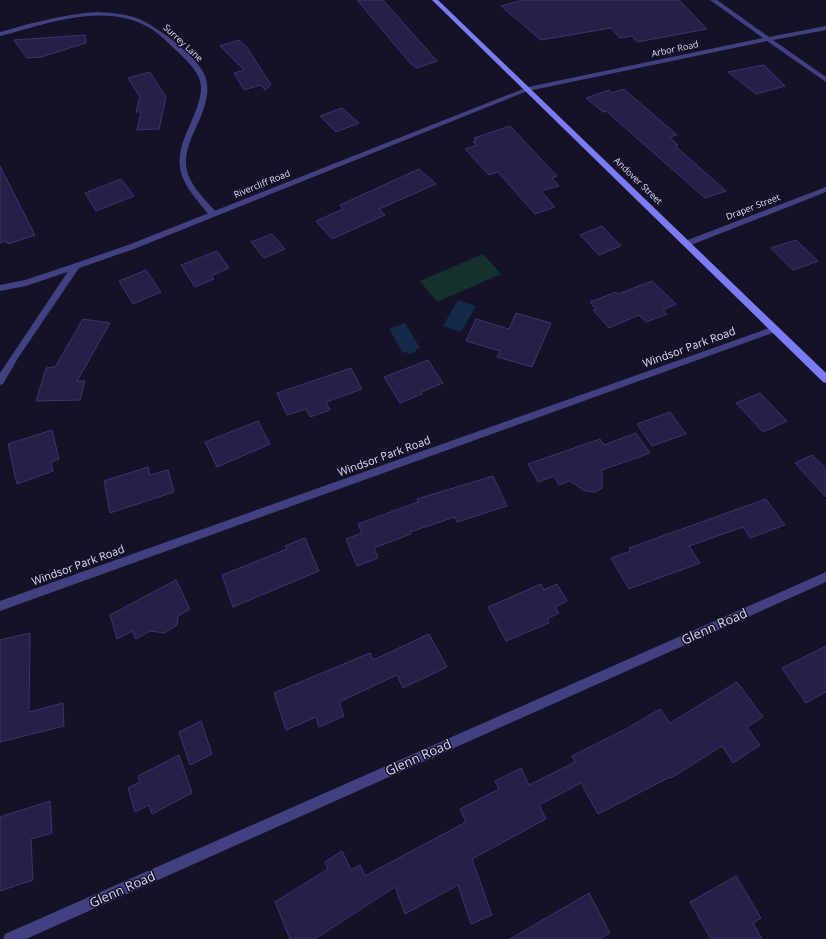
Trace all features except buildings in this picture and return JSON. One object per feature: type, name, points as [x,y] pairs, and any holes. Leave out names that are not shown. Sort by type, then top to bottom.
[{"type":"main road","name":"Andover Street","points":[[435,0],[826,378]]},
{"type":"street","points":[[713,0],[826,80]]},
{"type":"street","name":"Surrey Lane","points":[[0,34],[56,18],[85,15],[124,17],[146,24],[155,29],[198,70],[203,82],[204,96],[185,143],[182,168],[190,186],[214,214]]},
{"type":"street","name":"Arbor Road","points":[[528,89],[768,38],[826,28]]},
{"type":"street","name":"Rivercliff Road","points":[[0,288],[26,283],[131,247],[528,89]]},
{"type":"street","name":"Draper Street","points":[[688,243],[826,189]]},
{"type":"street","points":[[0,381],[15,356],[76,266]]},
{"type":"street","name":"Windsor Park Road","points":[[0,606],[775,329]]},
{"type":"street","name":"Glenn Road","points":[[10,939],[826,577]]},
{"type":"green space","points":[[483,254],[501,274],[437,302],[420,281]]},
{"type":"water","points":[[458,300],[476,306],[461,332],[443,326]]},
{"type":"water","points":[[405,323],[420,348],[415,349],[416,352],[409,354],[408,352],[403,353],[389,329]]}]
